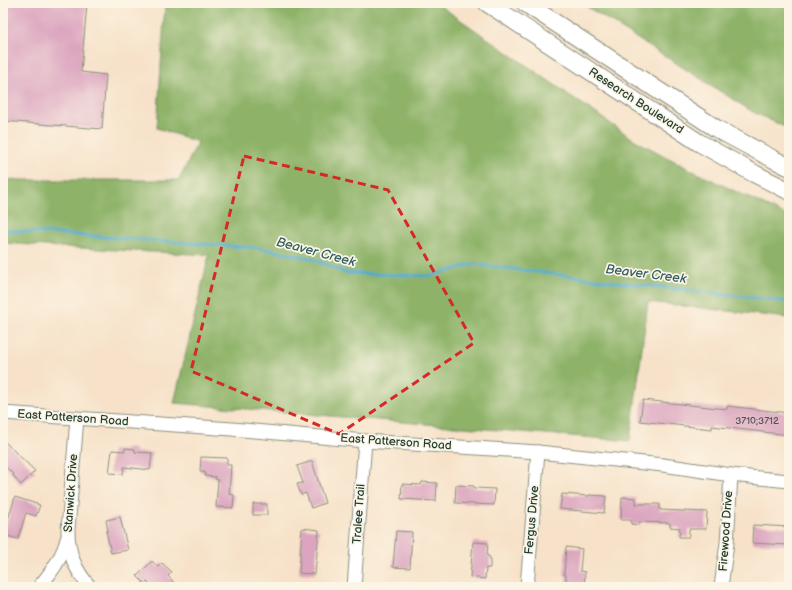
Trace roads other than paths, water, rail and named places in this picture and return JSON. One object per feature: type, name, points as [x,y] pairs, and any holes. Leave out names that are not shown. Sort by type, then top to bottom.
[{"type":"main road","name":"Research Boulevard","points":[[487,3],[698,142],[789,191]]},
{"type":"main road","name":"Research Boulevard","points":[[525,3],[717,129],[789,167]]},
{"type":"street","name":"East Patterson Road","points":[[3,412],[218,428],[365,441],[538,452],[663,465],[730,475],[789,481]]},
{"type":"street","name":"Stanwick Drive","points":[[77,418],[68,542],[73,561],[83,579],[90,587]]},
{"type":"street","name":"Tralee Trail","points":[[354,587],[365,441]]},
{"type":"street","name":"Fergus Drive","points":[[527,587],[538,452]]},
{"type":"street","name":"Firewood Drive","points":[[721,587],[727,543],[730,475]]},
{"type":"street","points":[[39,587],[58,562],[66,541],[68,530]]},
{"type":"waterway","name":"Beaver Creek","points":[[3,230],[260,248],[310,258],[346,273],[430,276],[473,264],[789,302]]}]
